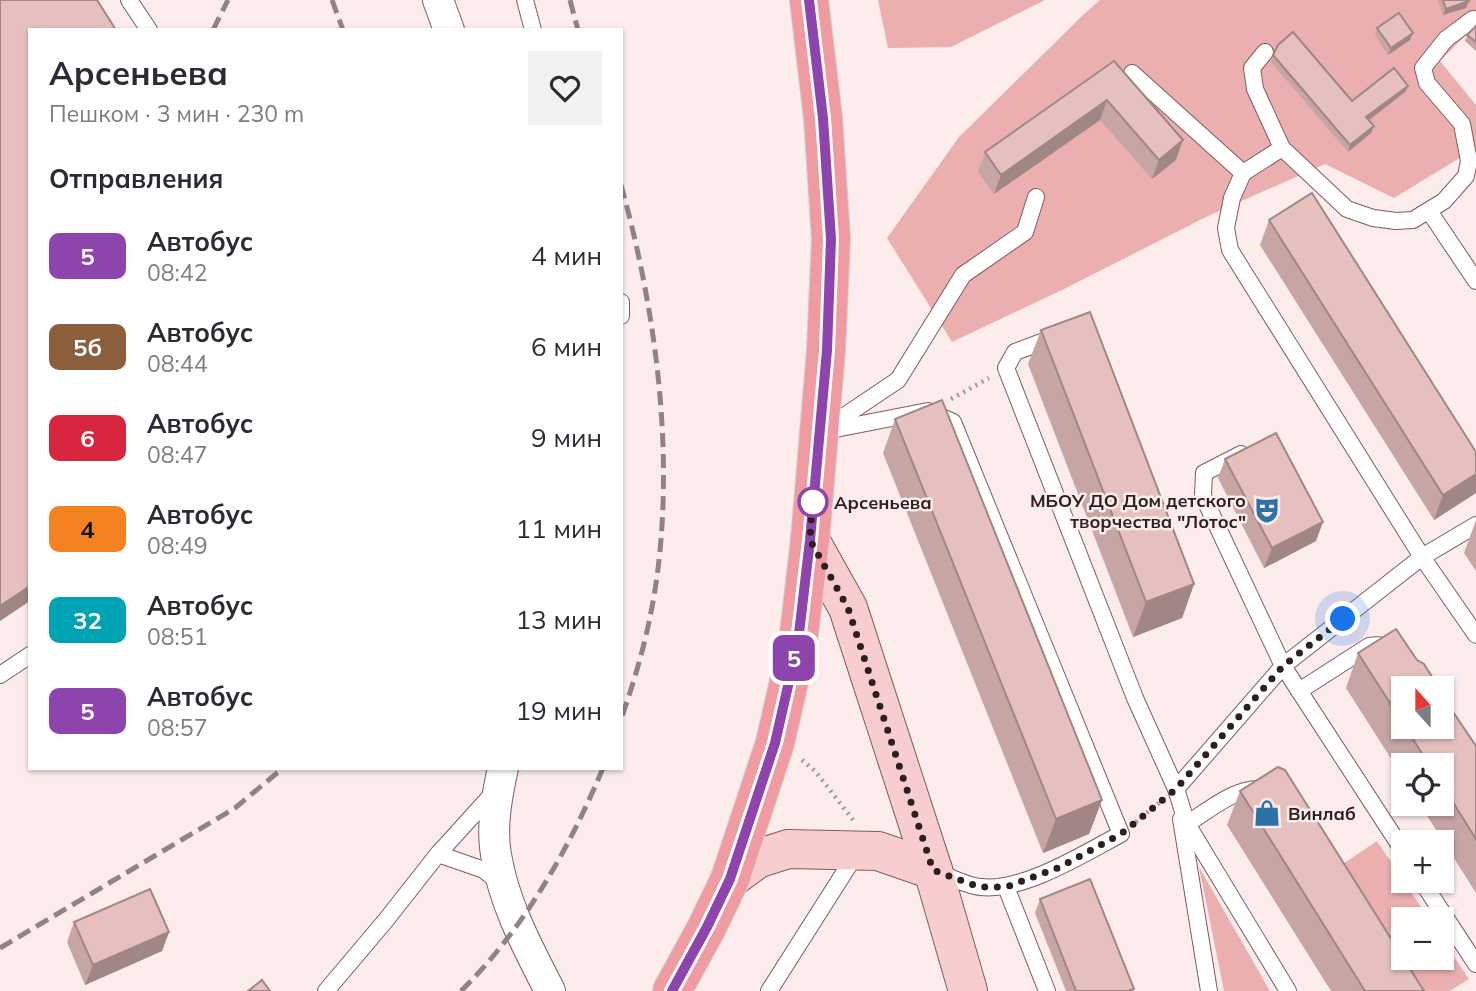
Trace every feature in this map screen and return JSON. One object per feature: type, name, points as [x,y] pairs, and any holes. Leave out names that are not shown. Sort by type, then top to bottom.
[{"type":"main road","points":[[672,991],[730,879],[775,743],[798,642],[827,350],[831,239],[823,118],[808,0]]},
{"type":"main road","points":[[810,540],[848,608],[933,870],[968,991]]},
{"type":"main road","points":[[730,879],[757,859],[788,849],[868,850],[933,870]]},
{"type":"street","points":[[438,0],[448,28]]},
{"type":"street","points":[[501,777],[495,824],[495,854],[517,926],[550,991]]},
{"type":"lane","points":[[129,0],[148,28]]},
{"type":"lane","points":[[525,0],[532,28]]},
{"type":"lane","points":[[1265,52],[1252,68],[1255,89],[1282,148],[1347,209],[1373,218],[1413,220],[1444,201],[1466,176],[1469,124],[1427,83],[1423,68],[1446,39],[1473,19]]},
{"type":"lane","points":[[1132,73],[1243,173]]},
{"type":"lane","points":[[1282,148],[1243,173],[1232,198],[1226,228],[1230,250],[1422,557],[1476,635]]},
{"type":"lane","points":[[820,432],[898,380],[963,275],[1025,232],[1036,197]]},
{"type":"lane","points":[[1429,211],[1476,281]]},
{"type":"lane","points":[[1063,334],[1015,352],[1006,368],[1135,698],[1176,789],[1187,824],[1288,991]]},
{"type":"lane","points":[[820,432],[928,411],[953,422],[1121,834],[1060,867],[1006,887],[979,887],[933,870]]},
{"type":"lane","points":[[1256,446],[1204,473],[1203,496],[1283,666],[1391,832]]},
{"type":"lane","points":[[1176,789],[1283,666],[1422,557],[1476,525]]},
{"type":"lane","points":[[1299,691],[1369,646],[1386,648],[1400,668]]},
{"type":"lane","points":[[0,675],[28,656]]},
{"type":"lane","points":[[326,991],[501,777]]},
{"type":"lane","points":[[1176,789],[1209,991]]},
{"type":"lane","points":[[1187,824],[1234,795],[1249,789],[1264,789],[1272,793]]},
{"type":"lane","points":[[769,991],[868,850]]},
{"type":"lane","points":[[438,854],[484,870],[504,886]]},
{"type":"lane","points":[[1006,887],[1047,991]]},
{"type":"lane","points":[[1430,893],[1476,964]]},
{"type":"path","points":[[928,411],[1006,368]]},
{"type":"path","points":[[775,743],[816,772],[868,850]]},
{"type":"path","points":[[1121,834],[1176,789]]},
{"type":"shaded area","points":[[878,0],[1045,0],[951,47],[888,48]]},
{"type":"shaded area","points":[[1100,0],[1476,0],[1476,25],[1440,61],[1476,105],[1476,148],[1394,198],[1325,164],[1208,216],[952,342],[887,238],[959,137]]},
{"type":"shaded area","points":[[1377,841],[1391,862],[1391,893],[1412,893],[1421,907],[1391,907],[1391,943],[1340,866]]},
{"type":"shaded area","points":[[1199,867],[1270,991],[1224,991]]},
{"type":"shaded area","points":[[1454,957],[1469,979],[1450,991],[1423,991],[1409,970],[1454,970]]},
{"type":"building","points":[[0,0],[97,0],[115,28],[28,28],[28,587],[0,606]]},
{"type":"building","points":[[1443,0],[1468,0],[1469,1],[1446,9]]},
{"type":"building","points":[[1399,13],[1413,33],[1391,48],[1377,28]]},
{"type":"building","points":[[1476,26],[1476,42],[1467,35]]},
{"type":"building","points":[[1293,32],[1352,101],[1394,68],[1408,86],[1366,117],[1374,126],[1350,145],[1273,55],[1278,45]]},
{"type":"building","points":[[1114,61],[1183,140],[1159,160],[1107,100],[1001,175],[985,152]]},
{"type":"building","points":[[1312,193],[1476,452],[1476,474],[1443,495],[1269,220]]},
{"type":"building","points":[[1090,312],[1194,584],[1146,602],[1041,330]]},
{"type":"building","points":[[942,400],[1102,800],[1056,819],[895,419]]},
{"type":"building","name":"МБОУ ДО Дом детского творчества \"Лотос\"","points":[[1276,433],[1323,522],[1272,548],[1225,459]]},
{"type":"building","points":[[1396,629],[1432,676],[1391,676],[1391,705],[1358,653]]},
{"type":"building","points":[[1454,713],[1476,746],[1476,839],[1454,804],[1454,753],[1422,753],[1413,739],[1454,739]]},
{"type":"building","points":[[1278,767],[1285,770],[1391,939],[1391,970],[1411,970],[1424,991],[1365,991],[1240,791]]},
{"type":"building","points":[[1090,879],[1134,989],[1076,991],[1040,899]]},
{"type":"building","points":[[150,889],[169,932],[93,965],[74,922]]},
{"type":"building","points":[[262,980],[270,991],[248,991]]},
{"type":"railway","points":[[214,28],[228,0]]},
{"type":"railway","points":[[332,0],[342,28]]},
{"type":"railway","points":[[570,0],[577,28]]},
{"type":"railway","points":[[623,193],[646,291],[660,402],[663,459],[663,514],[658,569],[643,647],[623,713]]},
{"type":"railway","points":[[0,948],[235,808],[281,770]]},
{"type":"railway","points":[[461,991],[505,941],[543,887],[602,770]]},
{"type":"bus line","name":"5","points":[[672,991],[730,879],[775,743],[798,642],[827,350],[831,239],[823,118],[809,0]]},
{"type":"place","name":"Арсеньева","points":[[813,502]]},
{"type":"place","name":"МБОУ ДО Дом детского творчества \"Лотос\"","points":[[1267,510]]},
{"type":"place","name":"Винлаб","points":[[1267,813]]},
{"type":"route","points":[[813,502],[813,492],[810,540],[848,608],[933,870],[979,887],[1006,887],[1060,867],[1121,834],[1176,789],[1283,666],[1343,619]]}]
